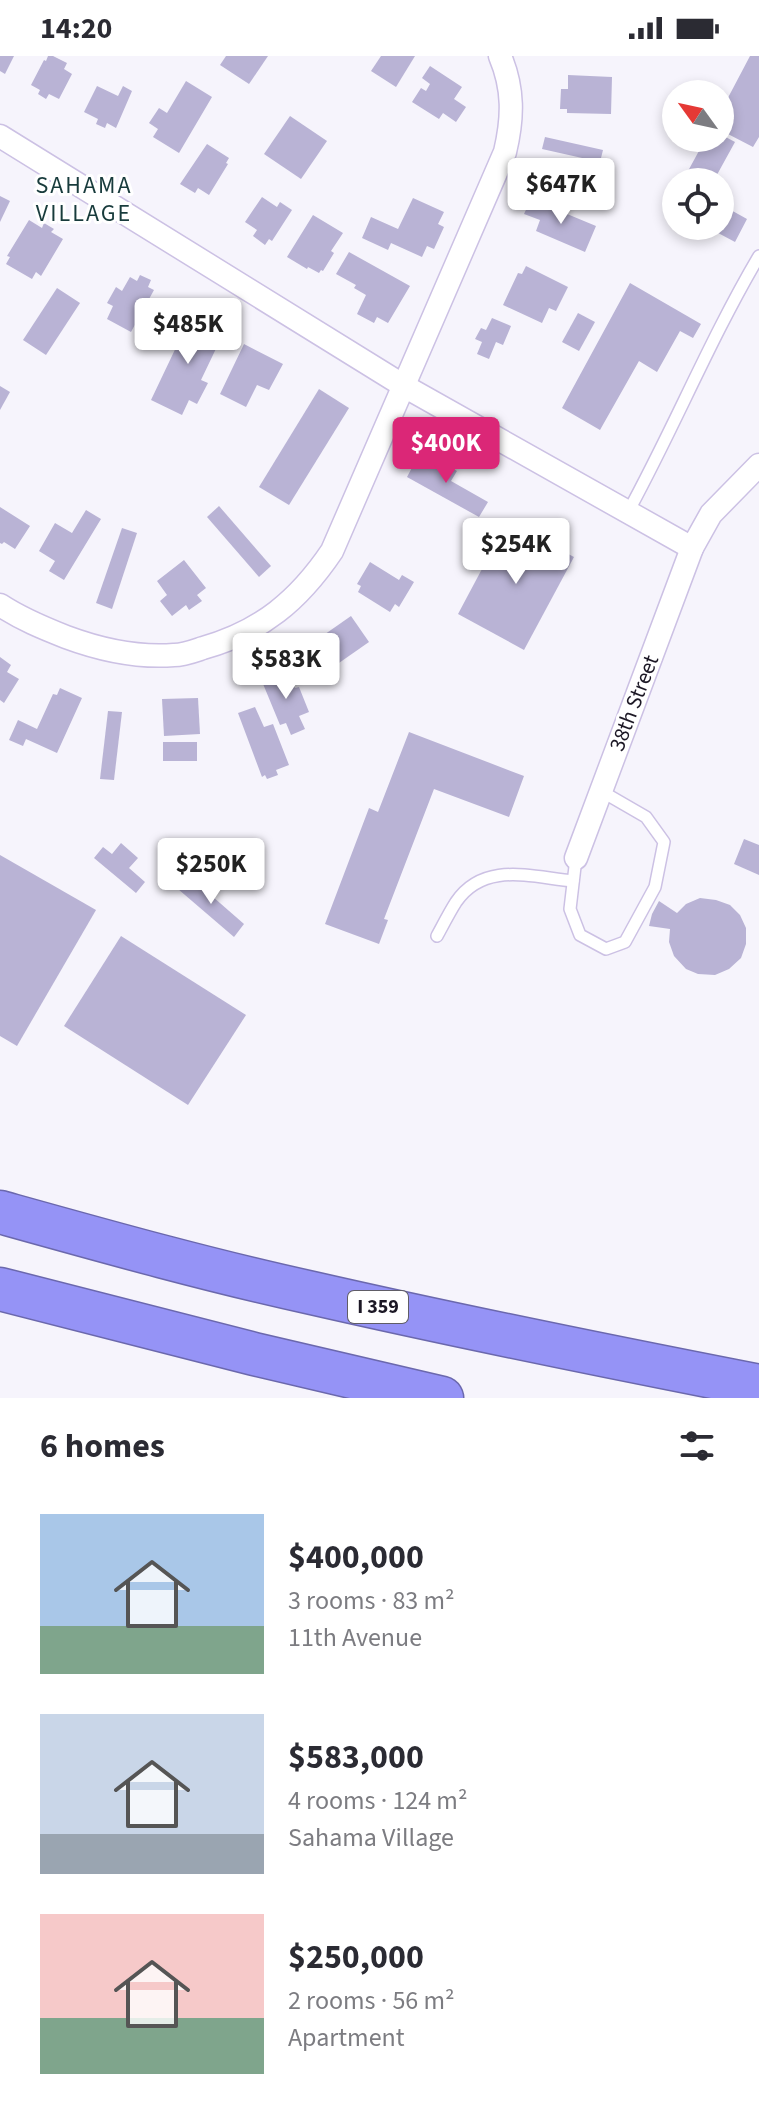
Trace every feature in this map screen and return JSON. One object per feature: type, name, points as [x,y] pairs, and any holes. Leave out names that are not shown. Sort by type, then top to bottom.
[{"type":"highway","name":"I 359","points":[[0,1212],[310,1293],[759,1386]]},
{"type":"highway","points":[[0,1289],[442,1398]]},
{"type":"street","points":[[0,605],[41,627],[93,647],[148,656],[177,655],[230,640],[277,612],[298,595],[332,551],[505,152],[512,125],[511,97],[500,56]]},
{"type":"street","points":[[0,136],[404,386],[692,548]]},
{"type":"street","name":"38th Street","points":[[576,858],[692,548],[711,514],[759,465]]},
{"type":"lane","points":[[628,512],[725,315],[759,256]]},
{"type":"lane","points":[[576,858],[570,909],[580,935],[606,949],[625,942],[655,887],[664,842],[646,817],[601,791]]},
{"type":"lane","points":[[437,936],[457,901],[489,876],[511,874],[573,881]]},
{"type":"building","points":[[0,56],[14,56],[5,74],[0,71]]},
{"type":"building","points":[[48,56],[67,63],[64,69],[72,74],[59,99],[49,94],[46,99],[38,94],[40,90],[31,85]]},
{"type":"building","points":[[226,56],[268,56],[249,84],[220,65]]},
{"type":"building","points":[[381,56],[415,56],[396,87],[371,71]]},
{"type":"building","points":[[750,56],[759,56],[759,137],[753,147],[734,137],[734,86]]},
{"type":"building","points":[[430,66],[462,87],[454,99],[466,107],[456,122],[443,113],[439,119],[412,102],[421,88],[426,91],[430,84],[422,78]]},
{"type":"building","points":[[568,75],[612,77],[611,114],[567,113],[567,109],[560,109],[561,89],[568,89]]},
{"type":"building","points":[[186,81],[212,97],[179,153],[153,137],[158,129],[149,123],[159,108],[167,113]]},
{"type":"building","points":[[97,86],[118,96],[123,86],[132,91],[116,128],[107,123],[105,128],[96,124],[98,119],[84,112]]},
{"type":"building","points":[[290,116],[327,141],[301,179],[264,154]]},
{"type":"building","points":[[545,137],[603,150],[600,162],[542,149]]},
{"type":"building","points":[[207,144],[229,158],[209,195],[198,188],[195,193],[180,184]]},
{"type":"building","points":[[698,152],[730,152],[721,168],[690,168]]},
{"type":"building","points":[[0,196],[10,201],[0,222]]},
{"type":"building","points":[[262,197],[277,207],[280,202],[292,210],[272,241],[269,239],[265,245],[253,236],[257,230],[245,222]]},
{"type":"building","points":[[413,198],[444,212],[438,224],[444,227],[434,249],[427,246],[422,257],[391,243],[388,250],[362,238],[371,217],[398,229]]},
{"type":"building","points":[[531,199],[596,226],[585,252],[536,231],[540,220],[524,214]]},
{"type":"building","points":[[734,212],[747,219],[735,242],[731,240],[734,240]]},
{"type":"building","points":[[313,215],[343,233],[331,251],[334,253],[319,273],[287,257]]},
{"type":"building","points":[[29,220],[42,228],[44,223],[63,239],[41,276],[36,272],[32,279],[6,264],[10,257],[7,256]]},
{"type":"building","points":[[349,252],[410,286],[388,323],[377,317],[374,323],[357,314],[366,295],[354,288],[356,285],[336,274]]},
{"type":"building","points":[[526,266],[568,287],[556,311],[549,308],[542,323],[503,305],[518,273],[522,274]]},
{"type":"building","points":[[140,275],[151,280],[148,287],[154,290],[131,332],[107,319],[113,306],[107,303],[116,287],[122,291],[130,277],[137,281]]},
{"type":"building","points":[[630,283],[701,324],[693,338],[680,331],[657,372],[639,361],[600,430],[562,408]]},
{"type":"building","points":[[57,288],[80,303],[46,355],[23,340]]},
{"type":"building","points":[[578,313],[595,322],[579,351],[562,342]]},
{"type":"building","points":[[202,316],[216,323],[213,329],[223,334],[201,380],[208,383],[197,404],[189,400],[182,415],[151,400],[190,318],[199,323]]},
{"type":"building","points":[[492,318],[511,326],[503,345],[496,342],[489,359],[477,354],[482,342],[475,339],[481,328],[486,330]]},
{"type":"building","points":[[244,344],[283,364],[269,390],[257,385],[246,407],[220,394]]},
{"type":"building","points":[[0,386],[10,392],[0,410]]},
{"type":"building","points":[[319,389],[349,408],[289,505],[259,487]]},
{"type":"building","points":[[432,457],[457,471],[451,481],[488,502],[479,517],[407,477],[415,462],[426,467]]},
{"type":"building","points":[[219,506],[271,566],[259,577],[207,517]]},
{"type":"building","points":[[0,507],[30,526],[15,549],[4,542],[0,543]]},
{"type":"building","points":[[86,510],[101,519],[64,580],[49,571],[55,561],[39,551],[55,523],[72,533]]},
{"type":"building","points":[[507,522],[574,557],[524,650],[458,614]]},
{"type":"building","points":[[122,528],[137,533],[112,609],[96,603]]},
{"type":"building","points":[[184,560],[206,588],[197,595],[202,601],[189,610],[186,605],[172,616],[160,601],[167,595],[157,581]]},
{"type":"building","points":[[370,562],[399,580],[402,575],[414,582],[399,607],[395,604],[390,612],[358,592],[361,586],[357,584]]},
{"type":"building","points":[[351,616],[369,642],[316,679],[298,653]]},
{"type":"building","points":[[0,657],[11,665],[7,672],[19,679],[4,703],[0,700]]},
{"type":"building","points":[[280,672],[291,680],[295,688],[299,687],[309,712],[299,716],[305,729],[291,735],[286,723],[280,725],[261,679]]},
{"type":"building","points":[[60,688],[82,698],[57,753],[26,739],[23,746],[9,740],[18,720],[37,729],[53,694],[57,695]]},
{"type":"building","points":[[198,698],[200,734],[164,736],[162,699]]},
{"type":"building","points":[[255,707],[264,727],[273,724],[289,765],[276,770],[278,775],[267,779],[265,775],[262,777],[238,713]]},
{"type":"building","points":[[108,711],[122,712],[114,780],[100,779]]},
{"type":"building","points":[[409,732],[524,776],[509,817],[434,789],[384,919],[388,920],[379,944],[325,924],[369,808],[378,812]]},
{"type":"building","points":[[163,742],[197,742],[197,761],[163,761]]},
{"type":"building","points":[[744,839],[759,845],[759,875],[734,864]]},
{"type":"building","points":[[121,843],[138,858],[129,868],[145,882],[136,893],[94,858],[103,847],[112,854]]},
{"type":"building","points":[[0,855],[96,910],[17,1046],[0,1036]]},
{"type":"building","points":[[189,876],[244,924],[234,937],[178,889]]},
{"type":"building","points":[[700,898],[730,905],[740,915],[746,928],[746,944],[741,958],[729,969],[715,975],[698,974],[686,969],[674,956],[669,942],[670,929],[649,926],[659,901],[677,913],[686,904]]},
{"type":"building","points":[[121,936],[246,1015],[188,1105],[64,1026]]},
{"type":"district","name":"SAHAMA VILLAGE","points":[[84,199]]}]
